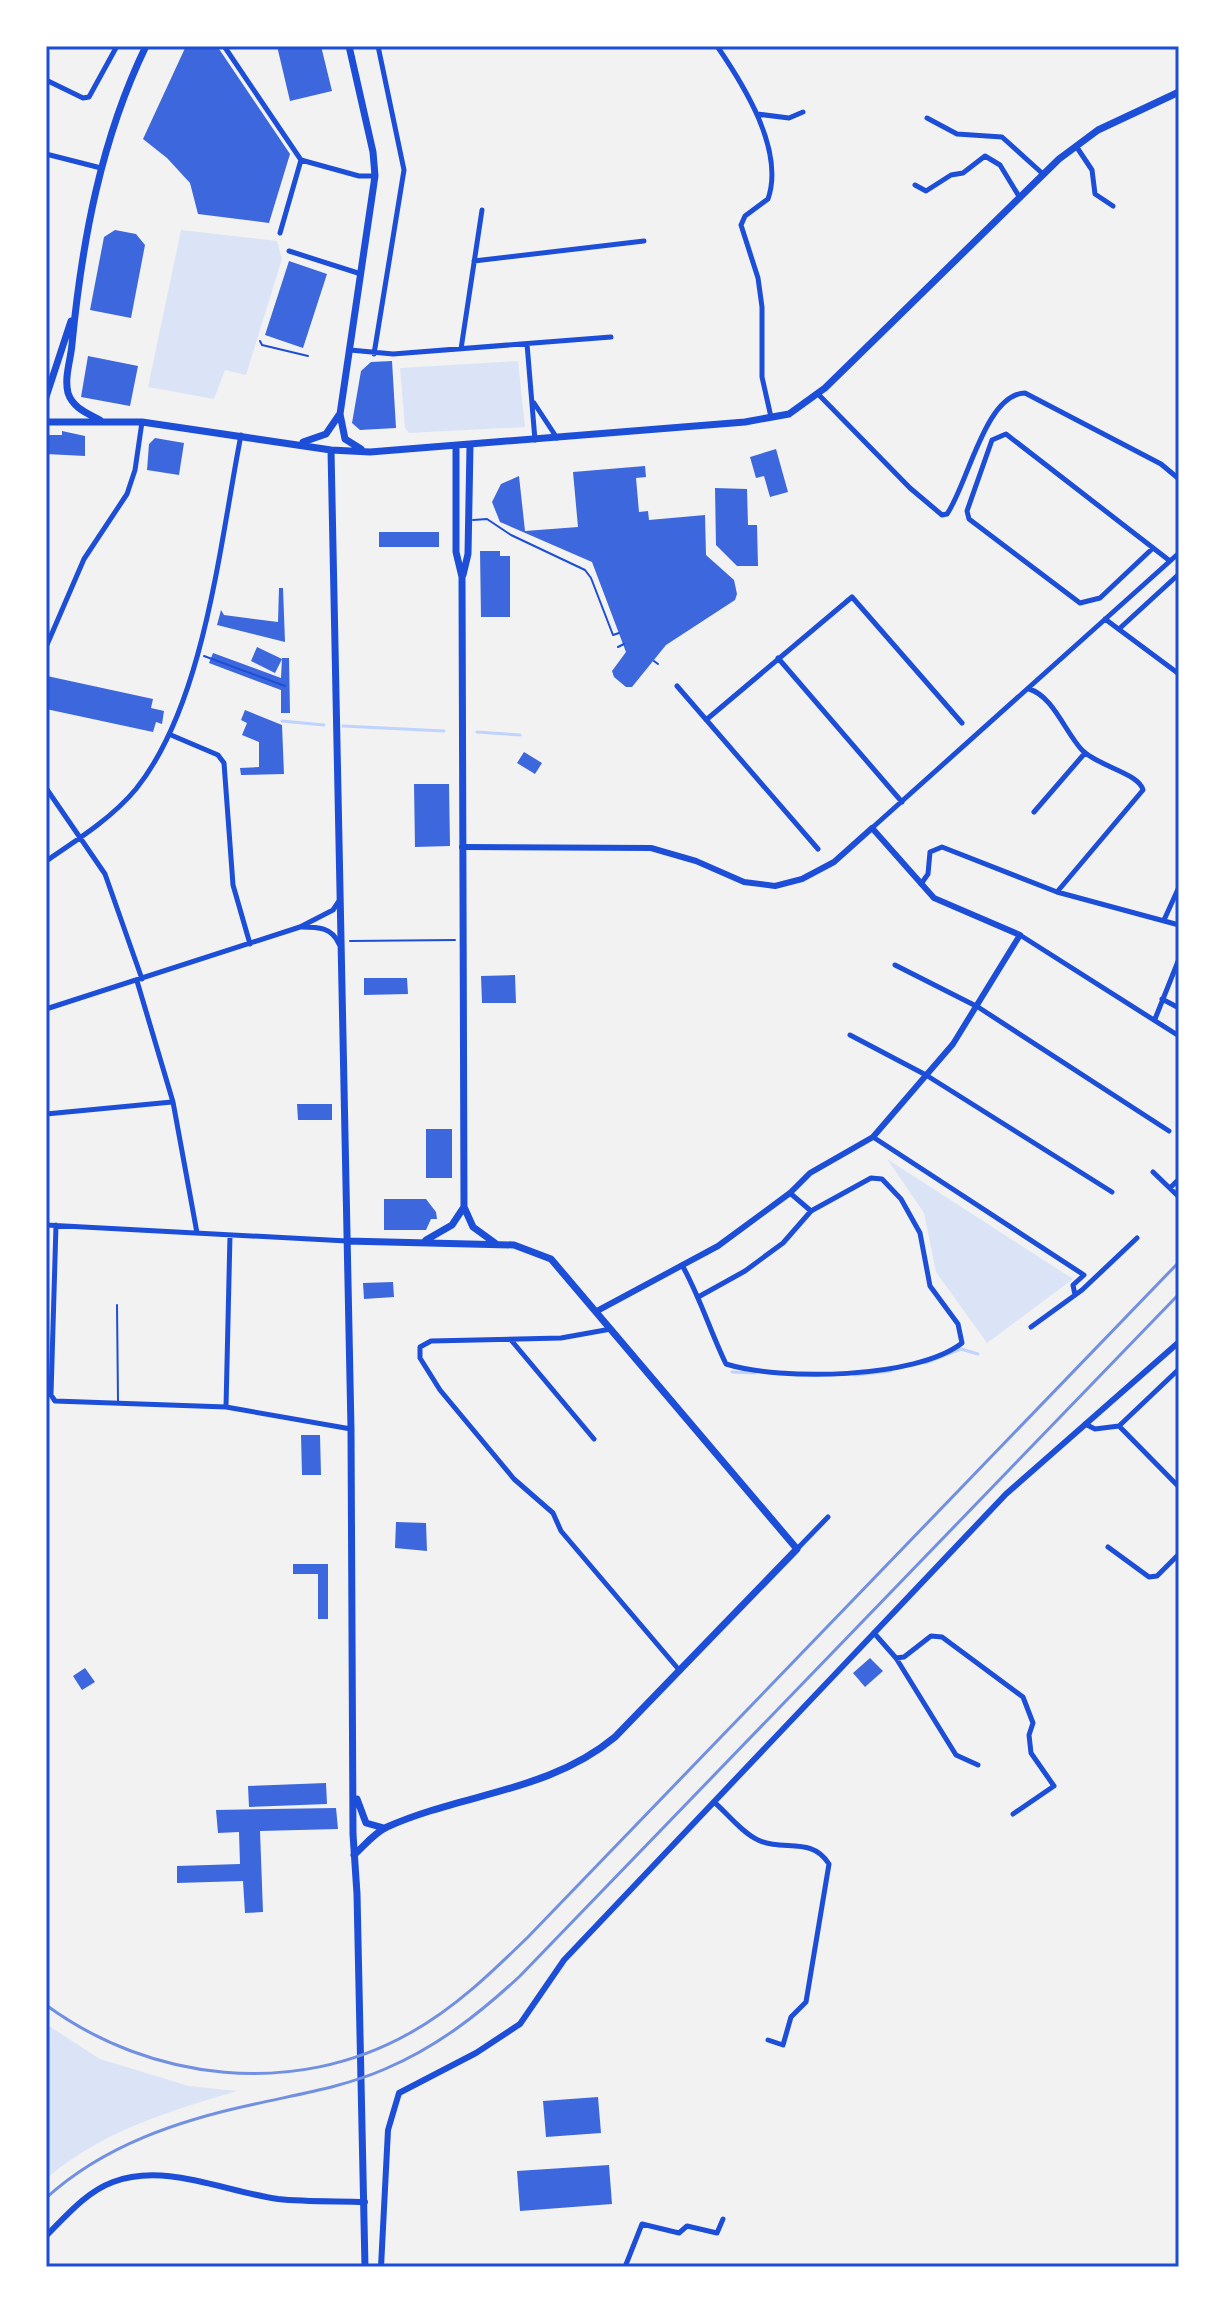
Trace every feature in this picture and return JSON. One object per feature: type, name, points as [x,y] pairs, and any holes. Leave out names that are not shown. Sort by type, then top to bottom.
[{"type":"main road","points":[[102,421],[77,407],[67,388],[72,319],[101,168],[119,104],[146,46]]},
{"type":"main road","points":[[349,46],[373,152],[375,176],[340,414],[345,439],[370,452]]},
{"type":"main road","points":[[46,422],[142,422],[241,434],[331,450],[370,452],[470,446],[789,414],[818,394],[1076,145],[1109,124],[1179,92]]},
{"type":"main road","points":[[46,397],[72,319]]},
{"type":"main road","points":[[46,386],[54,377]]},
{"type":"main road","points":[[297,443],[326,434],[340,414]]},
{"type":"main road","points":[[456,446],[456,552],[462,577]]},
{"type":"main road","points":[[470,446],[469,521],[462,577],[464,1207],[478,1233],[501,1245]]},
{"type":"main road","points":[[331,450],[351,1429],[354,1855],[365,2267]]},
{"type":"main road","points":[[416,1243],[445,1231],[464,1207]]},
{"type":"main road","points":[[347,1241],[527,1247],[551,1259],[797,1549],[615,1737],[580,1763],[521,1786],[384,1828],[354,1855]]},
{"type":"main road","points":[[355,1793],[366,1823],[384,1828]]},
{"type":"street","points":[[46,80],[83,98],[89,97],[117,46]]},
{"type":"street","points":[[224,46],[301,160],[359,176],[375,176]]},
{"type":"street","points":[[374,354],[404,170],[378,46]]},
{"type":"street","points":[[717,46],[739,77],[757,114],[771,164],[770,194],[765,203],[745,216],[741,225],[758,278],[762,307],[762,377],[772,418]]},
{"type":"street","points":[[757,114],[789,118],[803,112]]},
{"type":"street","points":[[927,118],[957,134],[1002,137],[1043,174]]},
{"type":"street","points":[[1076,145],[1092,170],[1095,194],[1113,206]]},
{"type":"street","points":[[46,154],[101,168]]},
{"type":"street","points":[[915,185],[926,191],[951,175],[963,173],[985,156],[1007,173],[1020,199]]},
{"type":"street","points":[[280,233],[301,160]]},
{"type":"street","points":[[461,349],[482,210]]},
{"type":"street","points":[[474,261],[644,241]]},
{"type":"street","points":[[289,251],[361,274]]},
{"type":"street","points":[[350,350],[374,354],[611,337]]},
{"type":"street","points":[[527,344],[535,440]]},
{"type":"street","points":[[818,394],[910,488],[942,515],[951,509],[965,484],[982,434],[994,414],[1008,396],[1016,393],[1025,393],[1139,453],[1179,479]]},
{"type":"street","points":[[534,402],[558,438]]},
{"type":"street","points":[[46,647],[84,559],[127,494],[142,422]]},
{"type":"street","points":[[46,861],[125,802],[171,735],[198,654],[241,434]]},
{"type":"street","points":[[1153,548],[1100,598],[1091,603],[1080,603],[969,519],[971,501],[992,440],[1006,434],[1170,561]]},
{"type":"street","points":[[462,847],[651,848],[696,861],[744,882],[775,886],[802,879],[834,862],[1179,553]]},
{"type":"street","points":[[1119,629],[1179,574]]},
{"type":"street","points":[[706,720],[852,597],[962,723]]},
{"type":"street","points":[[1105,619],[1179,674]]},
{"type":"street","points":[[778,658],[902,802]]},
{"type":"street","points":[[677,686],[818,849]]},
{"type":"street","points":[[1028,689],[1044,699],[1085,753],[1104,767],[1135,778],[1143,790],[1057,892]]},
{"type":"street","points":[[171,735],[218,755],[224,763],[233,885],[250,944]]},
{"type":"street","points":[[1034,812],[1085,753]]},
{"type":"street","points":[[46,788],[105,874],[140,980],[173,1102],[197,1233]]},
{"type":"street","points":[[872,828],[934,898],[1020,935],[1179,1036]]},
{"type":"street","points":[[921,884],[928,874],[930,852],[942,847],[1057,892],[1179,925]]},
{"type":"street","points":[[1164,920],[1179,887]]},
{"type":"street","points":[[46,1009],[300,927],[333,910],[340,900]]},
{"type":"street","points":[[300,927],[330,931],[341,944]]},
{"type":"street","points":[[597,1311],[718,1246],[790,1193],[827,1161],[873,1137],[978,1007],[1020,935]]},
{"type":"street","points":[[1155,1019],[1179,959]]},
{"type":"street","points":[[895,965],[978,1007],[1169,1131]]},
{"type":"street","points":[[1162,999],[1179,1008]]},
{"type":"street","points":[[850,1035],[926,1075],[1112,1192]]},
{"type":"street","points":[[46,1114],[173,1102]]},
{"type":"street","points":[[873,1137],[1084,1275],[1073,1285],[1075,1295]]},
{"type":"street","points":[[1153,1172],[1179,1197]]},
{"type":"street","points":[[682,1265],[700,1296],[711,1333],[726,1364],[746,1370],[866,1374],[934,1359],[962,1343],[958,1324],[930,1286],[920,1233],[901,1199],[882,1179],[871,1178],[811,1211],[783,1243],[745,1271],[700,1296]]},
{"type":"street","points":[[1170,1188],[1179,1179]]},
{"type":"street","points":[[790,1193],[811,1211]]},
{"type":"street","points":[[46,1225],[347,1241]]},
{"type":"street","points":[[56,1225],[51,1395],[55,1401],[226,1407],[351,1429]]},
{"type":"street","points":[[226,1407],[230,1235]]},
{"type":"street","points":[[1031,1327],[1075,1295],[1137,1238]]},
{"type":"street","points":[[612,1329],[561,1338],[431,1341],[420,1347],[420,1358],[440,1390],[514,1479],[553,1513],[561,1531],[680,1671]]},
{"type":"street","points":[[510,1339],[594,1439]]},
{"type":"street","points":[[381,2267],[387,2143],[392,2109],[399,2093],[476,2053],[520,2024],[554,1970],[1006,1494],[1179,1342]]},
{"type":"street","points":[[1085,1424],[1095,1429],[1119,1426],[1179,1369]]},
{"type":"street","points":[[1119,1426],[1179,1487]]},
{"type":"street","points":[[797,1549],[828,1517]]},
{"type":"street","points":[[1108,1547],[1149,1577],[1157,1576],[1179,1554]]},
{"type":"street","points":[[873,1633],[896,1658],[956,1755],[978,1765]]},
{"type":"street","points":[[896,1658],[904,1657],[931,1636],[942,1637],[1023,1697],[1033,1723],[1029,1735],[1031,1753],[1054,1786],[1013,1814]]},
{"type":"street","points":[[713,1801],[757,1840],[812,1847],[823,1854],[829,1864],[806,2002],[791,2017],[783,2045],[768,2040]]},
{"type":"street","points":[[46,2236],[88,2196],[114,2181],[132,2177],[164,2176],[279,2199],[365,2202]]},
{"type":"street","points":[[625,2267],[642,2224],[679,2233],[687,2226],[717,2233],[723,2219]]},
{"type":"lane","points":[[260,341],[262,345],[308,356]]},
{"type":"lane","points":[[469,521],[487,519],[511,535],[585,570],[613,635],[619,633]]},
{"type":"lane","points":[[618,647],[624,644]]},
{"type":"lane","points":[[654,661],[658,664]]},
{"type":"lane","points":[[117,1305],[118,1401]]},
{"type":"path","points":[[198,654],[285,686]]},
{"type":"path","points":[[341,944],[464,940]]},
{"type":"shaded area","points":[[181,230],[277,241],[282,259],[246,375],[225,370],[214,399],[148,387]]},
{"type":"shaded area","points":[[518,361],[525,427],[409,433],[405,428],[400,368]]},
{"type":"shaded area","points":[[887,1159],[1073,1279],[987,1343],[936,1272],[924,1213]]},
{"type":"shaded area","points":[[46,2024],[100,2059],[189,2086],[237,2091],[136,2125],[90,2148],[46,2179]]},
{"type":"building","points":[[186,46],[217,46],[290,154],[269,223],[198,214],[190,183],[167,158],[143,139]]},
{"type":"building","points":[[277,46],[321,46],[332,91],[290,101]]},
{"type":"building","points":[[115,230],[136,234],[145,245],[131,318],[90,310],[104,237]]},
{"type":"building","points":[[289,261],[327,274],[303,348],[265,335]]},
{"type":"building","points":[[88,356],[138,366],[130,406],[81,397]]},
{"type":"building","points":[[392,361],[396,428],[360,430],[352,423],[361,371],[371,362]]},
{"type":"building","points":[[62,431],[85,436],[85,456],[46,454],[46,435],[62,435]]},
{"type":"building","points":[[155,438],[184,443],[179,475],[147,470],[149,444]]},
{"type":"building","points":[[776,449],[788,492],[770,497],[764,476],[756,478],[750,457]]},
{"type":"building","points":[[645,466],[646,477],[636,478],[639,512],[648,511],[649,520],[705,515],[706,555],[734,580],[737,594],[735,600],[666,645],[632,687],[626,687],[614,677],[612,671],[626,652],[592,562],[500,522],[492,502],[501,484],[519,476],[525,531],[578,527],[573,472]]},
{"type":"building","points":[[715,488],[747,489],[748,525],[757,525],[758,566],[737,566],[716,545]]},
{"type":"building","points":[[379,532],[439,532],[439,547],[379,547]]},
{"type":"building","points":[[480,551],[500,551],[500,556],[510,556],[510,617],[481,617]]},
{"type":"building","points":[[279,588],[283,588],[285,642],[217,625],[221,610],[224,615],[278,622]]},
{"type":"building","points":[[257,647],[282,659],[275,673],[251,661]]},
{"type":"building","points":[[213,653],[281,678],[282,658],[289,658],[290,713],[281,713],[281,690],[209,663]]},
{"type":"building","points":[[47,676],[153,699],[151,708],[164,711],[162,724],[156,722],[153,732],[46,709]]},
{"type":"building","points":[[245,710],[282,725],[284,774],[241,775],[240,768],[259,767],[259,742],[242,735],[247,723],[241,720]]},
{"type":"building","points":[[524,752],[542,763],[535,774],[517,763]]},
{"type":"building","points":[[414,784],[449,784],[450,846],[415,847]]},
{"type":"building","points":[[515,975],[516,1003],[482,1003],[481,976]]},
{"type":"building","points":[[364,978],[407,978],[408,994],[364,995]]},
{"type":"building","points":[[297,1104],[332,1104],[332,1120],[298,1120]]},
{"type":"building","points":[[426,1129],[452,1129],[452,1178],[426,1178]]},
{"type":"building","points":[[384,1199],[426,1199],[436,1212],[437,1219],[431,1219],[426,1230],[384,1230]]},
{"type":"building","points":[[393,1282],[394,1297],[364,1299],[363,1283]]},
{"type":"building","points":[[301,1435],[320,1435],[321,1475],[302,1475]]},
{"type":"building","points":[[396,1522],[426,1523],[427,1551],[395,1548]]},
{"type":"building","points":[[293,1564],[328,1564],[328,1619],[318,1619],[318,1574],[293,1574]]},
{"type":"building","points":[[870,1658],[883,1671],[865,1687],[853,1673]]},
{"type":"building","points":[[85,1668],[95,1682],[82,1690],[73,1676]]},
{"type":"building","points":[[326,1783],[327,1804],[249,1807],[248,1786]]},
{"type":"building","points":[[336,1808],[338,1829],[260,1831],[263,1912],[245,1913],[243,1881],[177,1883],[177,1866],[240,1864],[239,1832],[218,1833],[216,1810]]},
{"type":"building","points":[[598,2097],[601,2133],[546,2137],[543,2101]]},
{"type":"building","points":[[609,2165],[612,2204],[520,2211],[517,2171]]},
{"type":"waterway","points":[[282,721],[324,725]]},
{"type":"waterway","points":[[343,726],[444,731]]},
{"type":"waterway","points":[[477,732],[520,735]]},
{"type":"waterway","points":[[925,1363],[961,1349],[978,1354]]},
{"type":"waterway","points":[[855,1375],[891,1371]]},
{"type":"waterway","points":[[732,1372],[755,1373]]},
{"type":"railway","points":[[46,2005],[87,2031],[131,2051],[177,2065],[224,2072],[272,2073],[319,2067],[366,2054],[410,2033],[442,2013],[528,1937],[1179,1262]]},
{"type":"railway","points":[[46,2198],[93,2163],[144,2137],[227,2110],[354,2081],[422,2051],[473,2016],[520,1976],[1179,1294]]}]
